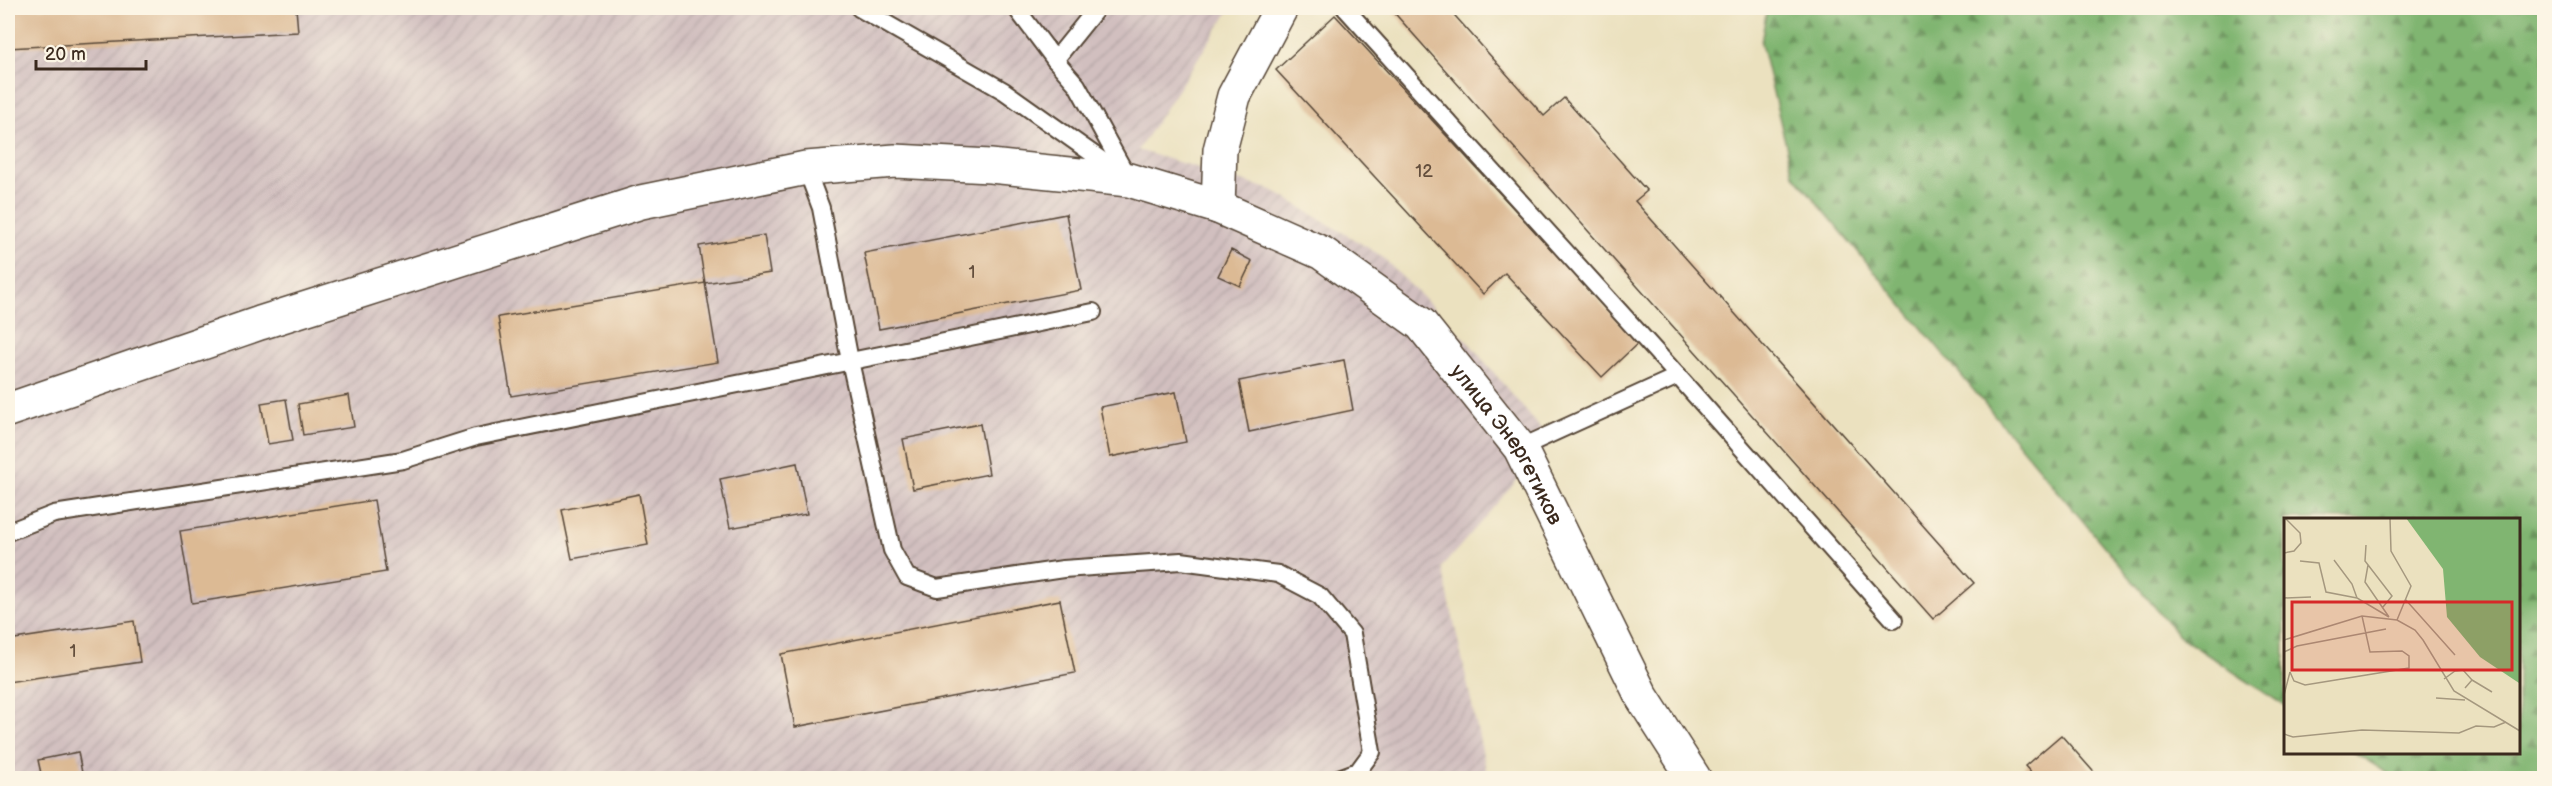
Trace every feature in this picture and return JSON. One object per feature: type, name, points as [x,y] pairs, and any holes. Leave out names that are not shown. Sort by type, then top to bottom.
[{"type":"street","points":[[1218,207],[1220,150],[1234,96],[1281,8]]},
{"type":"street","name":"улица Энергетиков","points":[[8,410],[260,323],[641,202],[806,168],[895,161],[990,166],[1129,180],[1218,207],[1322,253],[1421,324],[1520,448],[1642,697],[1694,778]]},
{"type":"lane","points":[[859,8],[1004,91],[1129,180]]},
{"type":"lane","points":[[1016,8],[1077,85],[1129,180]]},
{"type":"lane","points":[[1055,60],[1097,8]]},
{"type":"lane","points":[[1345,8],[1678,376],[1894,620]]},
{"type":"lane","points":[[806,168],[820,208],[850,361],[892,550],[907,577],[937,588],[1064,569],[1181,561],[1278,574],[1320,596],[1352,634],[1372,752],[1358,771],[1339,778]]},
{"type":"lane","points":[[8,532],[54,514],[403,460],[476,436],[1094,312]]},
{"type":"lane","points":[[1520,448],[1678,376]]},
{"type":"shaded area","points":[[8,8],[1231,8],[1138,150],[1272,190],[1380,255],[1470,344],[1551,441],[1442,567],[1488,778],[8,778]]},
{"type":"green space","points":[[1767,8],[2544,8],[2544,778],[2395,778],[2356,753],[2519,753],[2519,518],[2284,518],[2284,705],[2179,636],[1793,174],[1761,43]]},
{"type":"building","points":[[8,8],[296,8],[298,32],[8,48]]},
{"type":"building","points":[[1390,8],[1448,8],[1544,116],[1564,98],[1647,191],[1635,201],[1974,583],[1933,619]]},
{"type":"building","points":[[1335,15],[1638,343],[1602,377],[1505,273],[1483,294],[1276,70]]},
{"type":"building","points":[[1066,214],[1081,290],[879,329],[864,253]]},
{"type":"building","points":[[764,235],[770,273],[705,283],[699,246]]},
{"type":"building","points":[[1231,250],[1252,261],[1240,286],[1218,276]]},
{"type":"building","points":[[705,283],[718,362],[511,396],[498,317]]},
{"type":"building","points":[[1344,360],[1353,410],[1249,432],[1239,381]]},
{"type":"building","points":[[1176,392],[1186,442],[1110,457],[1100,407]]},
{"type":"building","points":[[349,395],[354,427],[303,435],[298,404]]},
{"type":"building","points":[[286,399],[293,440],[268,444],[261,403]]},
{"type":"building","points":[[980,424],[989,474],[913,489],[903,439]]},
{"type":"building","points":[[797,463],[807,514],[730,528],[720,479]]},
{"type":"building","points":[[639,494],[648,545],[572,559],[562,510]]},
{"type":"building","points":[[374,500],[386,572],[192,603],[180,531]]},
{"type":"building","points":[[1060,600],[1075,673],[795,727],[781,654]]},
{"type":"building","points":[[134,621],[140,662],[8,682],[8,640]]},
{"type":"building","points":[[2061,735],[2099,778],[2036,778],[2025,766]]},
{"type":"building","points":[[78,752],[83,778],[42,778],[38,760]]}]
